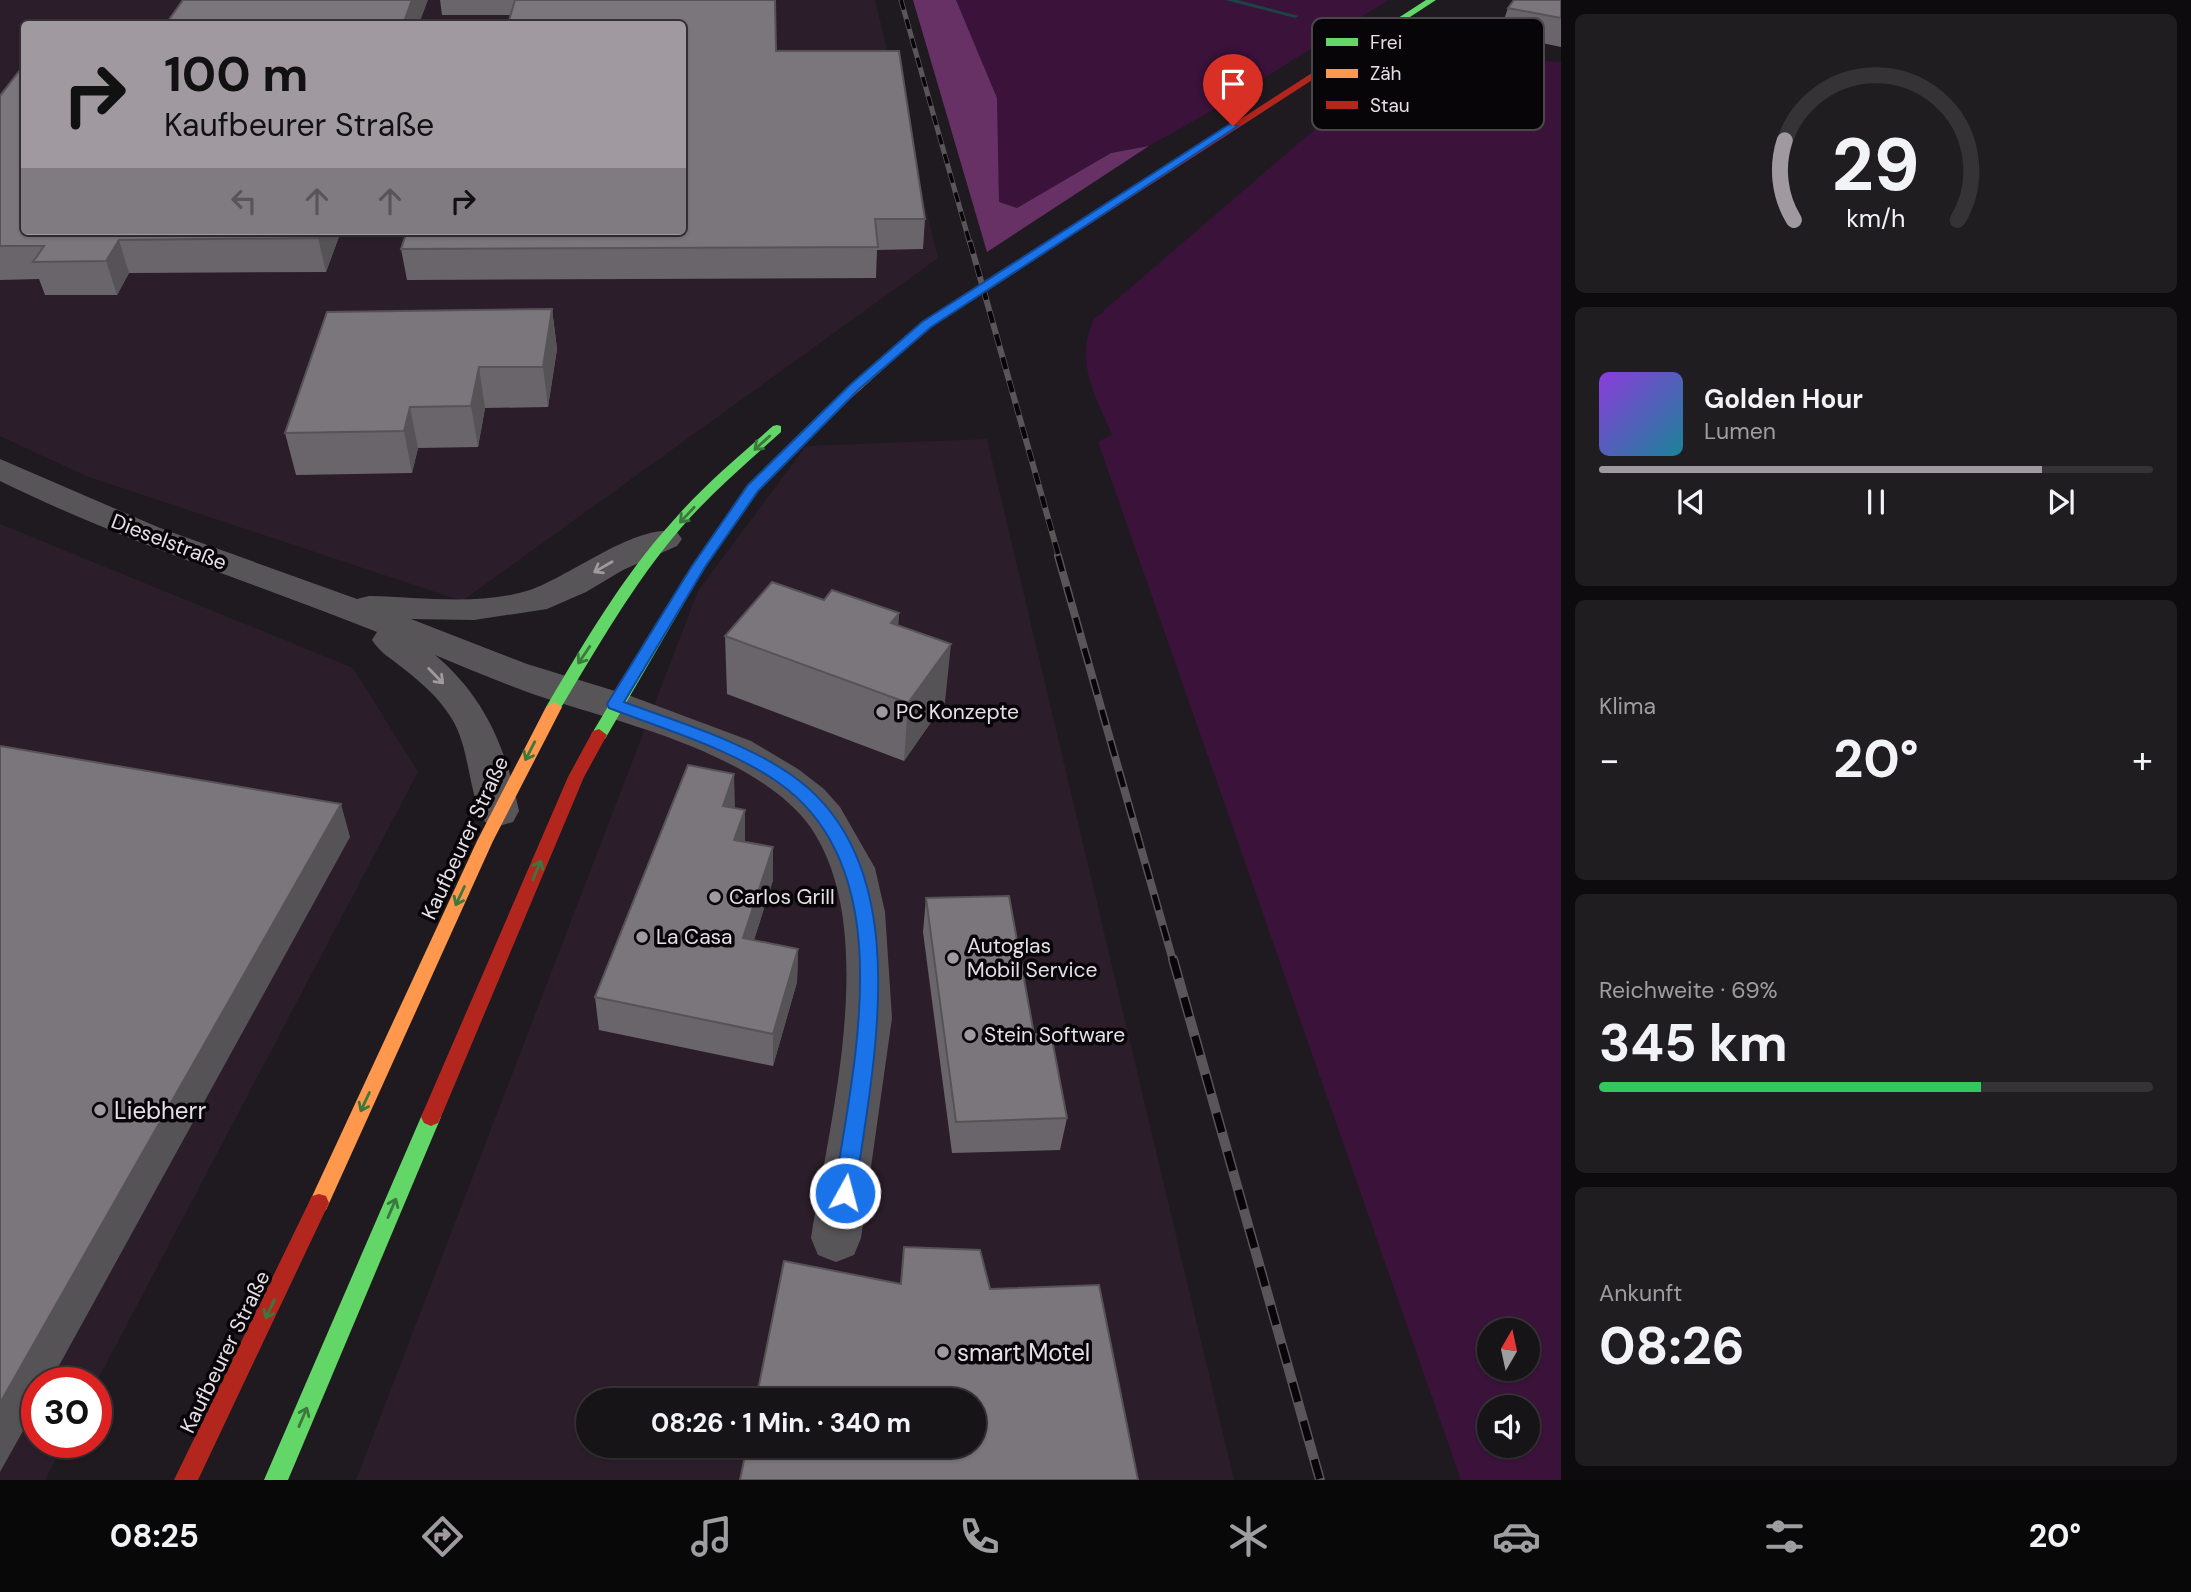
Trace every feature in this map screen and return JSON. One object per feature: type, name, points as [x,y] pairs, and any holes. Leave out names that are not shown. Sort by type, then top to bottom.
[{"type":"main road","points":[[1404,18],[1432,0]]},
{"type":"main road","points":[[870,352],[927,324],[1312,77]]},
{"type":"main road","points":[[276,1480],[576,777],[615,704],[699,566],[753,488],[854,388],[927,324]]},
{"type":"main road","name":"Kaufbeurer Straße","points":[[186,1480],[285,1279],[499,811],[561,690],[665,539],[709,492],[788,419]]},
{"type":"street","name":"Dieselstraße","points":[[0,469],[148,535],[561,690],[615,704],[737,751],[784,779],[810,799],[826,818],[854,868],[864,912],[869,1018],[836,1238]]},
{"type":"street","name":"Dieselstraße","points":[[342,606],[474,609],[535,601],[574,584],[611,562],[665,539]]},
{"type":"street","name":"Dieselstraße","points":[[342,606],[432,670],[461,703],[476,724],[491,761],[499,811]]},
{"type":"shaded area","points":[[0,0],[875,0],[938,258],[462,601],[86,476],[0,436]]},
{"type":"shaded area","points":[[913,0],[956,0],[997,98],[999,202],[1017,208],[1111,153],[1149,146],[987,252]]},
{"type":"shaded area","points":[[956,0],[1388,0],[1359,18],[1312,18],[1312,48],[1220,106],[1149,146],[1111,153],[1017,208],[999,202],[997,98]]},
{"type":"shaded area","points":[[1544,61],[1561,62],[1561,1480],[1461,1480],[1098,442],[1112,434],[1089,378],[1086,364],[1088,335],[1094,319],[1314,130],[1544,130]]},
{"type":"shaded area","points":[[987,439],[1234,1480],[356,1480],[698,591],[806,446]]},
{"type":"shaded area","points":[[0,524],[353,668],[418,772],[104,1367],[21,1367],[21,1458],[57,1458],[45,1480],[0,1480]]},
{"type":"building","points":[[183,0],[412,0],[404,21],[168,21]]},
{"type":"building","points":[[515,0],[775,0],[776,51],[899,51],[925,219],[875,219],[878,247],[401,249],[406,235],[686,235],[686,21],[509,21]]},
{"type":"building","points":[[1514,0],[1561,0],[1561,18],[1508,8]]},
{"type":"building","points":[[21,69],[21,235],[319,235],[318,238],[119,240],[106,261],[33,262],[44,246],[0,246],[0,96]]},
{"type":"building","points":[[552,309],[543,367],[479,367],[471,406],[410,407],[404,431],[285,433],[327,312]]},
{"type":"building","points":[[772,582],[824,600],[832,590],[899,613],[891,623],[951,644],[908,703],[725,636]]},
{"type":"building","name":"Liebherr","points":[[0,746],[341,804],[0,1403]]},
{"type":"building","points":[[688,765],[734,774],[723,806],[745,810],[734,840],[773,847],[743,938],[798,949],[773,1034],[595,997]]},
{"type":"building","points":[[1009,896],[1034,1034],[1051,1034],[1067,1118],[956,1122],[926,898]]},
{"type":"building","points":[[904,1247],[980,1250],[990,1289],[1099,1285],[1138,1480],[740,1480],[745,1458],[986,1458],[986,1388],[758,1388],[784,1261],[901,1284]]},
{"type":"waterway","points":[[1229,0],[1295,16]]},
{"type":"railway","points":[[901,0],[970,244]]},
{"type":"railway","points":[[970,242],[1059,557]]},
{"type":"railway","points":[[1058,556],[1173,961]]},
{"type":"railway","points":[[1173,959],[1320,1480]]},
{"type":"traffic: fast","points":[[1404,18],[1432,0]]},
{"type":"traffic: fast","points":[[599,735],[699,566],[753,488],[846,396]]},
{"type":"traffic: fast","points":[[554,707],[610,613],[658,546],[700,500],[777,429]]},
{"type":"traffic: fast","points":[[276,1480],[431,1117]]},
{"type":"traffic: slow","points":[[846,396],[927,324],[1075,229]]},
{"type":"traffic: slow","points":[[319,1203],[485,841],[554,707]]},
{"type":"traffic: jam","points":[[1075,229],[1312,77]]},
{"type":"traffic: jam","points":[[431,1117],[576,777],[599,735]]},
{"type":"traffic: jam","points":[[186,1480],[319,1203]]},
{"type":"place","name":"PC Konzepte","points":[[882,712]]},
{"type":"place","name":"Carlos Grill","points":[[715,897]]},
{"type":"place","name":"La Casa","points":[[642,937]]},
{"type":"place","name":"Autoglas Mobil Service","points":[[953,958]]},
{"type":"place","name":"Stein Software","points":[[970,1035]]},
{"type":"place","name":"Liebherr","points":[[100,1110]]},
{"type":"place","name":"smart Motel","points":[[943,1352]]},
{"type":"route","points":[[845,1193],[869,1018],[864,912],[854,868],[826,818],[810,799],[784,779],[737,751],[615,704],[699,566],[753,488],[854,388],[927,324],[1233,126]]}]
